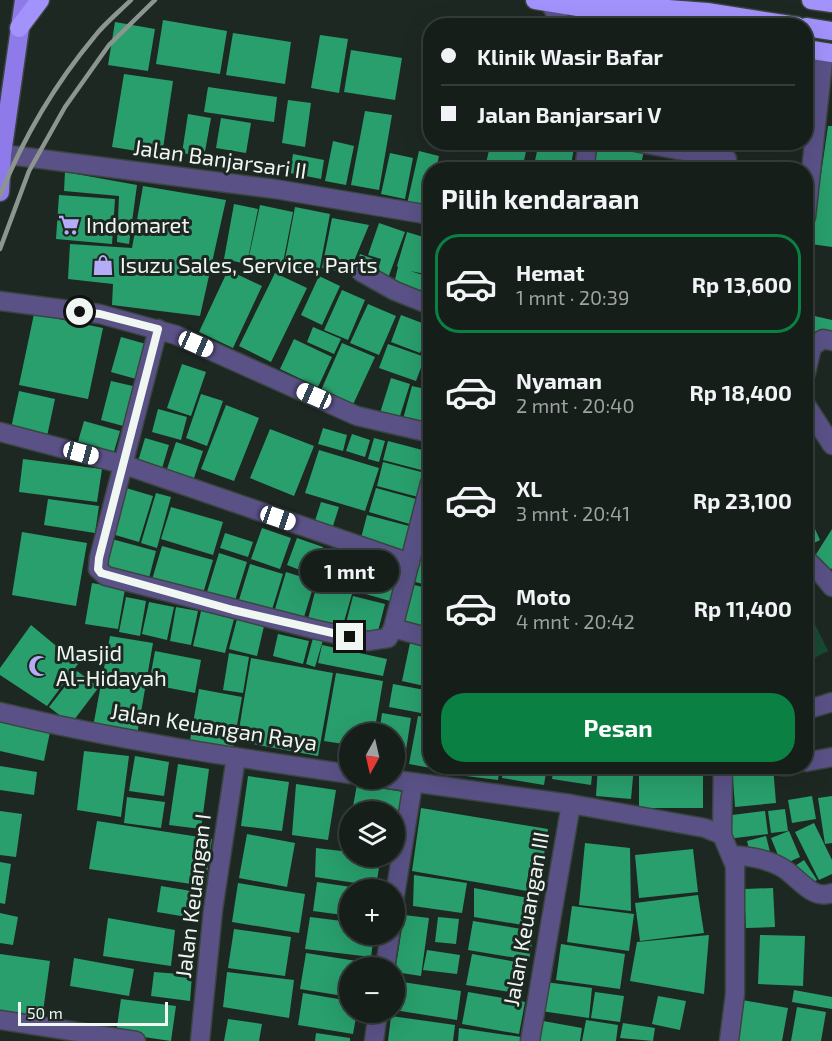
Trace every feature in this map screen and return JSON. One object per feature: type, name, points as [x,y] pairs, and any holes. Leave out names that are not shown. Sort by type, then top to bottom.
[{"type":"highway","points":[[19,28],[39,0]]},
{"type":"highway","points":[[811,0],[832,3]]},
{"type":"highway","points":[[542,1],[637,18]]},
{"type":"highway","points":[[579,7],[678,9],[741,18]]},
{"type":"highway","points":[[813,28],[832,31]]},
{"type":"main road","points":[[0,192],[2,154],[24,0]]},
{"type":"street","points":[[542,1],[556,18]]},
{"type":"street","points":[[813,174],[827,87],[820,52]]},
{"type":"street","points":[[678,150],[727,159]]},
{"type":"street","name":"Jalan Banjarsari II","points":[[2,154],[274,189],[423,214]]},
{"type":"street","points":[[361,272],[395,291],[423,302]]},
{"type":"street","points":[[0,301],[100,314],[158,329],[357,416],[423,431]]},
{"type":"street","points":[[158,329],[99,558],[98,569],[106,576],[233,610],[368,641],[388,638],[393,628],[423,511]]},
{"type":"street","points":[[813,346],[827,340]]},
{"type":"street","points":[[813,416],[832,445]]},
{"type":"street","points":[[0,432],[122,464],[410,563]]},
{"type":"street","points":[[813,566],[832,587]]},
{"type":"street","points":[[393,628],[423,636]]},
{"type":"street","points":[[813,708],[832,702]]},
{"type":"street","name":"Jalan Keuangan Raya","points":[[0,712],[54,725],[339,772]]},
{"type":"street","name":"Jalan Keuangan I","points":[[200,1041],[213,910],[236,757]]},
{"type":"street","points":[[813,761],[832,757]]},
{"type":"street","points":[[723,774],[722,835],[735,866],[735,994],[729,1041]]},
{"type":"street","points":[[405,782],[571,804],[705,828],[722,835]]},
{"type":"street","points":[[398,879],[413,783]]},
{"type":"street","name":"Jalan Keuangan III","points":[[530,1041],[571,804]]},
{"type":"street","points":[[731,855],[779,866],[790,872],[813,893],[821,896],[832,893]]},
{"type":"street","points":[[0,1020],[136,1041]]},
{"type":"street","points":[[374,1041],[376,1023]]},
{"type":"green space","points":[[813,620],[828,651],[813,658]]},
{"type":"building","points":[[163,20],[227,31],[220,74],[156,64]]},
{"type":"building","points":[[115,22],[155,29],[148,71],[108,65]]},
{"type":"building","points":[[233,33],[291,42],[285,84],[226,75]]},
{"type":"building","points":[[320,35],[348,39],[339,93],[311,88]]},
{"type":"building","points":[[351,50],[402,58],[395,100],[344,92]]},
{"type":"building","points":[[124,74],[173,81],[162,155],[112,147]]},
{"type":"building","points":[[208,87],[277,97],[274,122],[204,112]]},
{"type":"building","points":[[288,100],[311,103],[305,147],[282,143]]},
{"type":"building","points":[[365,111],[392,115],[379,190],[351,185]]},
{"type":"building","points":[[188,114],[211,118],[204,157],[182,153]]},
{"type":"building","points":[[221,118],[251,123],[246,153],[216,148]]},
{"type":"building","points":[[828,126],[832,126],[832,247],[813,244]]},
{"type":"building","points":[[333,141],[354,146],[346,185],[325,181]]},
{"type":"building","points":[[489,150],[526,150],[524,162],[486,162]]},
{"type":"building","points":[[537,150],[574,150],[571,162],[535,162]]},
{"type":"building","points":[[596,150],[644,150],[642,162],[593,162]]},
{"type":"building","points":[[419,151],[439,156],[438,162],[423,162],[423,208],[407,204]]},
{"type":"building","points":[[390,153],[413,158],[405,199],[381,194]]},
{"type":"building","points":[[293,154],[324,160],[321,179],[290,173]]},
{"type":"building","points":[[685,154],[716,162],[683,162]]},
{"type":"building","points":[[65,172],[137,185],[129,244],[117,242],[119,196],[64,191]]},
{"type":"building","points":[[143,186],[226,200],[200,316],[112,305],[113,284],[68,279],[70,244],[132,248]]},
{"type":"building","points":[[59,195],[115,199],[112,244],[56,239]]},
{"type":"building","points":[[234,204],[258,209],[247,264],[224,259]]},
{"type":"building","points":[[260,205],[293,212],[282,268],[248,261]]},
{"type":"building","points":[[295,207],[330,214],[319,272],[284,265]]},
{"type":"building","points":[[332,218],[369,225],[349,273],[322,268]]},
{"type":"building","points":[[379,223],[405,232],[387,281],[376,277],[381,259],[368,255]]},
{"type":"building","points":[[407,232],[423,237],[423,274],[410,271],[423,275],[423,284],[418,297],[393,288]]},
{"type":"building","points":[[360,254],[379,261],[372,276],[355,268]]},
{"type":"building","points":[[228,270],[262,286],[233,348],[199,332]]},
{"type":"building","points":[[275,273],[307,288],[271,362],[239,346]]},
{"type":"building","points":[[319,276],[340,286],[322,325],[301,315]]},
{"type":"building","points":[[342,290],[365,300],[348,340],[324,330]]},
{"type":"building","points":[[368,304],[396,316],[379,355],[350,343]]},
{"type":"building","points":[[34,314],[103,328],[88,399],[19,385]]},
{"type":"building","points":[[401,315],[423,323],[423,345],[420,353],[391,342]]},
{"type":"building","points":[[813,316],[832,320],[832,336],[813,331]]},
{"type":"building","points":[[313,327],[341,339],[334,354],[307,342]]},
{"type":"building","points":[[121,337],[146,344],[136,379],[111,372]]},
{"type":"building","points":[[294,339],[332,357],[318,387],[280,369]]},
{"type":"building","points":[[342,343],[375,357],[350,411],[318,397]]},
{"type":"building","points":[[388,344],[423,356],[416,381],[379,368]]},
{"type":"building","points":[[182,364],[206,372],[191,416],[167,408]]},
{"type":"building","points":[[391,378],[410,384],[399,419],[380,413]]},
{"type":"building","points":[[111,381],[137,387],[127,427],[101,420]]},
{"type":"building","points":[[412,386],[423,388],[423,424],[403,419]]},
{"type":"building","points":[[19,391],[55,399],[46,441],[10,433]]},
{"type":"building","points":[[201,394],[223,401],[207,446],[186,438]]},
{"type":"building","points":[[226,405],[259,418],[234,481],[201,469]]},
{"type":"building","points":[[158,409],[187,417],[181,440],[152,432]]},
{"type":"building","points":[[84,421],[120,431],[113,455],[77,445]]},
{"type":"building","points":[[323,428],[347,435],[343,451],[318,444]]},
{"type":"building","points":[[270,429],[314,446],[294,496],[250,478]]},
{"type":"building","points":[[352,434],[370,440],[365,457],[346,451]]},
{"type":"building","points":[[145,438],[169,445],[160,475],[136,468]]},
{"type":"building","points":[[374,438],[385,441],[379,462],[368,459]]},
{"type":"building","points":[[388,441],[423,450],[423,470],[383,460]]},
{"type":"building","points":[[176,442],[203,451],[192,484],[165,475]]},
{"type":"building","points":[[319,450],[379,468],[365,511],[305,493]]},
{"type":"building","points":[[23,459],[102,469],[97,502],[19,492]]},
{"type":"building","points":[[383,462],[423,472],[418,497],[377,486]]},
{"type":"building","points":[[126,488],[153,496],[139,542],[112,534]]},
{"type":"building","points":[[376,488],[420,500],[413,525],[369,512]]},
{"type":"building","points":[[156,493],[171,497],[157,548],[141,543]]},
{"type":"building","points":[[48,499],[99,506],[95,533],[44,525]]},
{"type":"building","points":[[321,502],[339,507],[332,529],[314,524]]},
{"type":"building","points":[[171,507],[223,522],[213,555],[161,539]]},
{"type":"building","points":[[367,515],[409,526],[403,550],[361,538]]},
{"type":"building","points":[[423,517],[423,549],[415,547]]},
{"type":"building","points":[[813,524],[820,540],[813,544]]},
{"type":"building","points":[[262,528],[291,538],[280,569],[251,559]]},
{"type":"building","points":[[832,529],[832,568],[830,571],[813,559]]},
{"type":"building","points":[[22,532],[87,543],[76,606],[12,595]]},
{"type":"building","points":[[225,533],[253,542],[248,557],[220,548]]},
{"type":"building","points":[[108,538],[156,551],[148,582],[100,570]]},
{"type":"building","points":[[297,538],[323,547],[313,575],[287,565]]},
{"type":"building","points":[[162,546],[213,560],[202,597],[151,583]]},
{"type":"building","points":[[416,550],[423,552],[423,584],[408,580]]},
{"type":"building","points":[[323,552],[357,562],[350,588],[316,577]]},
{"type":"building","points":[[219,553],[247,562],[234,604],[206,595]]},
{"type":"building","points":[[361,557],[400,568],[390,601],[352,590]]},
{"type":"building","points":[[250,564],[283,574],[271,613],[238,603]]},
{"type":"building","points":[[286,572],[315,581],[304,617],[275,609]]},
{"type":"building","points":[[92,583],[125,589],[118,629],[85,624]]},
{"type":"building","points":[[407,583],[423,587],[423,628],[397,622]]},
{"type":"building","points":[[317,584],[352,594],[341,632],[307,623]]},
{"type":"building","points":[[353,596],[385,604],[376,639],[344,631]]},
{"type":"building","points":[[126,597],[146,601],[140,636],[119,632]]},
{"type":"building","points":[[149,602],[174,607],[167,640],[142,634]]},
{"type":"building","points":[[176,607],[198,611],[191,645],[170,641]]},
{"type":"building","points":[[201,611],[234,619],[225,653],[193,646]]},
{"type":"building","points":[[237,619],[264,626],[257,656],[229,649]]},
{"type":"building","name":"Masjid Al-Hidayah","points":[[31,625],[78,664],[47,706],[0,675],[0,668]]},
{"type":"building","points":[[278,634],[309,641],[303,664],[273,656]]},
{"type":"building","points":[[110,636],[153,643],[137,735],[93,727]]},
{"type":"building","points":[[313,638],[323,640],[315,667],[306,664]]},
{"type":"building","points":[[410,643],[423,646],[423,686],[402,681]]},
{"type":"building","points":[[322,645],[387,659],[383,676],[318,663]]},
{"type":"building","points":[[155,651],[201,660],[195,693],[149,684]]},
{"type":"building","points":[[229,653],[249,657],[243,693],[223,690]]},
{"type":"building","points":[[251,658],[333,673],[318,756],[237,741]]},
{"type":"building","points":[[77,671],[99,687],[71,724],[49,707]]},
{"type":"building","points":[[336,673],[383,681],[376,723],[339,723],[339,743],[324,741]]},
{"type":"building","points":[[393,684],[423,690],[421,713],[389,707]]},
{"type":"building","points":[[199,689],[242,697],[232,754],[189,746]]},
{"type":"building","points":[[382,713],[411,718],[405,757],[405,723],[381,723]]},
{"type":"building","points":[[418,716],[423,717],[423,767],[409,764]]},
{"type":"building","points":[[0,719],[50,732],[44,761],[0,751]]},
{"type":"building","points":[[84,751],[129,756],[121,817],[77,810]]},
{"type":"building","points":[[135,756],[169,762],[164,796],[129,791]]},
{"type":"building","points":[[178,764],[209,769],[201,829],[169,825]]},
{"type":"building","points":[[0,766],[37,772],[34,795],[0,790]]},
{"type":"building","points":[[458,774],[499,774],[498,780]]},
{"type":"building","points":[[503,774],[546,774],[544,785],[502,778]]},
{"type":"building","points":[[553,774],[592,774],[591,785],[552,779]]},
{"type":"building","points":[[597,774],[633,774],[631,799],[596,796]]},
{"type":"building","points":[[639,774],[703,774],[703,808],[639,808]]},
{"type":"building","points":[[733,774],[774,774],[776,803],[735,807]]},
{"type":"building","points":[[248,776],[289,782],[282,831],[241,826]]},
{"type":"building","points":[[296,784],[336,790],[328,840],[292,835]]},
{"type":"building","points":[[356,789],[386,789],[403,792],[401,801],[354,801]]},
{"type":"building","points":[[812,796],[816,819],[792,823],[788,800]]},
{"type":"building","points":[[832,796],[832,843],[825,844],[818,798]]},
{"type":"building","points":[[127,797],[165,802],[161,828],[124,823]]},
{"type":"building","points":[[421,808],[548,829],[538,893],[412,871]]},
{"type":"building","points":[[785,809],[788,831],[771,833],[768,811]]},
{"type":"building","points":[[0,811],[22,814],[16,857],[0,855]]},
{"type":"building","points":[[765,811],[768,834],[727,839],[724,816]]},
{"type":"building","points":[[97,821],[212,839],[205,886],[89,869]]},
{"type":"building","points":[[814,823],[832,860],[832,874],[819,880],[795,832]]},
{"type":"building","points":[[789,831],[800,857],[782,865],[771,838]]},
{"type":"building","points":[[247,834],[295,843],[287,887],[239,878]]},
{"type":"building","points":[[766,836],[770,852],[751,857],[747,841]]},
{"type":"building","points":[[585,843],[630,848],[631,911],[579,905]]},
{"type":"building","points":[[316,848],[339,851],[339,867],[379,867],[377,879],[339,881],[315,877]]},
{"type":"building","points":[[693,849],[698,892],[639,898],[635,855]]},
{"type":"building","points":[[804,860],[817,880],[808,886],[795,866]]},
{"type":"building","points":[[0,862],[11,864],[5,904],[0,903]]},
{"type":"building","points":[[414,875],[467,883],[462,913],[413,906]]},
{"type":"building","points":[[317,882],[339,885],[339,915],[313,911]]},
{"type":"building","points":[[238,883],[305,894],[299,933],[232,922]]},
{"type":"building","points":[[161,886],[191,891],[187,917],[157,912]]},
{"type":"building","points":[[474,888],[539,900],[535,927],[474,917]]},
{"type":"building","points":[[773,888],[775,927],[746,928],[744,889]]},
{"type":"building","points":[[698,895],[704,933],[640,941],[635,903]]},
{"type":"building","points":[[572,906],[634,914],[629,951],[567,942]]},
{"type":"building","points":[[0,913],[18,917],[13,945],[0,943]]},
{"type":"building","points":[[405,915],[429,918],[421,976],[405,974],[405,957],[397,957],[399,945],[405,945]]},
{"type":"building","points":[[310,917],[339,921],[339,945],[373,945],[371,957],[305,949]]},
{"type":"building","points":[[438,917],[459,919],[456,944],[435,942]]},
{"type":"building","points":[[108,918],[175,930],[171,966],[103,956]]},
{"type":"building","points":[[473,921],[534,931],[529,960],[468,950]]},
{"type":"building","points":[[234,929],[291,937],[285,976],[228,968]]},
{"type":"building","points":[[709,935],[704,994],[630,981],[637,942]]},
{"type":"building","points":[[760,935],[805,936],[803,986],[758,984]]},
{"type":"building","points":[[561,944],[625,954],[620,989],[556,980]]},
{"type":"building","points":[[427,950],[460,955],[457,974],[423,970]]},
{"type":"building","points":[[306,953],[339,958],[339,995],[300,989]]},
{"type":"building","points":[[0,954],[50,961],[42,1019],[0,1014]]},
{"type":"building","points":[[472,954],[528,964],[523,994],[466,985]]},
{"type":"building","points":[[74,958],[134,969],[129,996],[70,986]]},
{"type":"building","points":[[154,972],[192,975],[190,1001],[151,996]]},
{"type":"building","points":[[227,972],[294,980],[289,1018],[223,1007]]},
{"type":"building","points":[[405,982],[461,991],[457,1020],[405,1012]]},
{"type":"building","points":[[545,982],[592,988],[589,1018],[541,1011]]},
{"type":"building","points":[[794,990],[832,997],[832,1009],[792,1002]]},
{"type":"building","points":[[468,992],[525,1002],[519,1034],[462,1024]]},
{"type":"building","points":[[595,992],[624,996],[620,1022],[591,1018]]},
{"type":"building","points":[[303,993],[339,999],[339,1023],[355,1023],[353,1034],[298,1025]]},
{"type":"building","points":[[658,996],[686,1001],[680,1030],[652,1024]]},
{"type":"building","points":[[121,999],[176,1006],[171,1041],[116,1033]]},
{"type":"building","points":[[742,1000],[788,1008],[782,1041],[735,1041]]},
{"type":"building","points":[[797,1007],[826,1012],[821,1041],[791,1041]]},
{"type":"building","points":[[405,1018],[455,1025],[453,1041],[388,1041],[390,1023],[405,1023]]},
{"type":"building","points":[[228,1019],[262,1024],[259,1041],[224,1041]]},
{"type":"building","points":[[586,1020],[618,1025],[616,1041],[582,1041]]},
{"type":"building","points":[[543,1021],[582,1028],[580,1041],[539,1041]]},
{"type":"building","points":[[623,1023],[655,1028],[653,1041],[620,1038]]},
{"type":"building","points":[[459,1028],[521,1037],[520,1041],[458,1041]]},
{"type":"building","points":[[316,1033],[350,1038],[350,1041],[315,1041]]},
{"type":"railway","points":[[0,196],[19,153],[53,92],[99,31],[131,0]]},
{"type":"railway","points":[[0,249],[29,171],[65,107],[109,45],[155,0]]},
{"type":"place","name":"Indomaret","points":[[69,225]]},
{"type":"place","name":"Isuzu Sales, Service, Parts","points":[[103,265]]},
{"type":"place","name":"Masjid Al-Hidayah","points":[[39,666]]},
{"type":"route","points":[[80,312],[100,314],[158,329],[99,558],[98,569],[101,573],[233,610],[350,637]]}]
